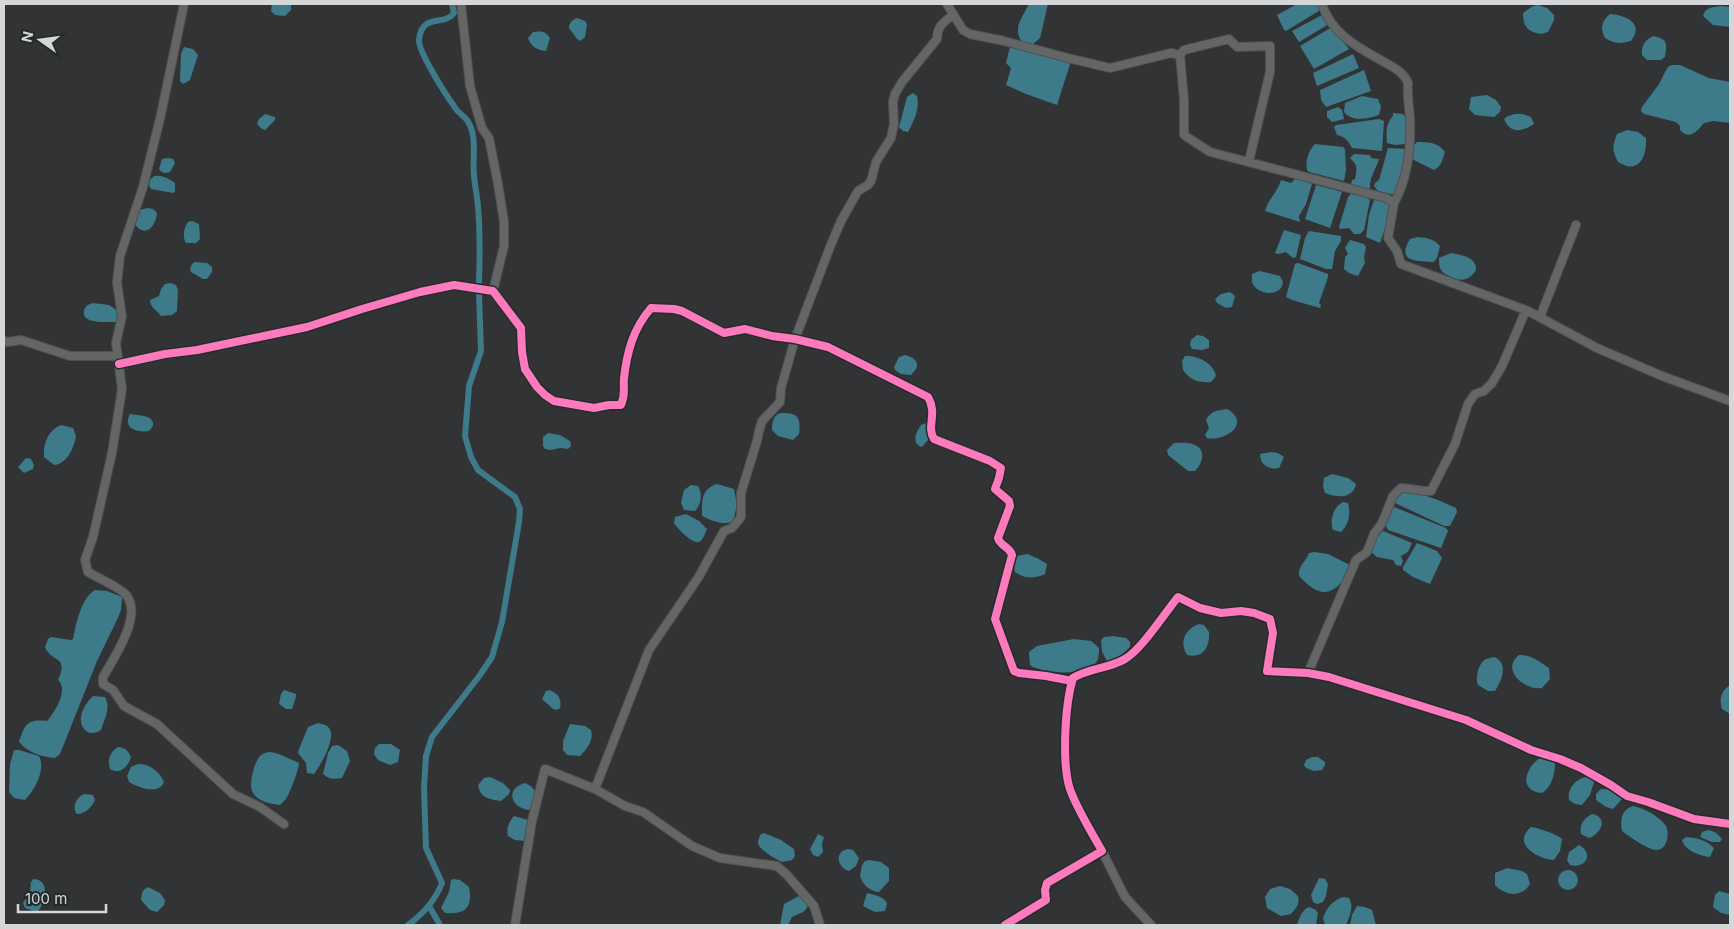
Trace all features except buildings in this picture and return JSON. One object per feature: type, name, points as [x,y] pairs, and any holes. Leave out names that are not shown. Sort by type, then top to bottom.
[{"type":"street","points":[[184,4],[160,119],[145,178],[120,256],[117,283],[122,316],[116,343],[122,389],[115,434],[85,560],[88,572],[127,594],[132,605],[126,638],[103,677],[103,684],[113,690],[124,706],[156,724],[233,794],[260,807],[284,824]]},
{"type":"street","points":[[461,4],[470,86],[482,128],[489,138],[504,222],[504,246],[493,291]]},
{"type":"street","points":[[946,4],[962,30],[970,34],[1110,68],[1171,53],[1180,55]]},
{"type":"street","points":[[1322,4],[1338,33],[1346,40],[1393,66],[1406,77],[1408,82],[1409,132],[1406,166],[1401,190],[1394,203],[1388,238],[1397,251],[1401,264],[1526,310],[1597,348],[1662,376],[1730,401]]},
{"type":"street","points":[[595,788],[649,650],[698,578],[724,530],[732,528],[740,517],[742,493],[757,441],[758,430],[762,421],[780,402],[781,388],[796,339],[841,221],[858,191],[871,181],[876,162],[891,138],[894,124],[893,102],[895,94],[902,82],[936,39],[939,26],[954,15]]},
{"type":"street","points":[[1249,161],[1270,72],[1270,46],[1237,47],[1229,38],[1184,50],[1180,55],[1184,100],[1184,135],[1210,152],[1386,198],[1394,203]]},
{"type":"street","points":[[1540,317],[1576,225]]},
{"type":"street","points":[[4,341],[21,340],[70,356],[118,360],[197,350],[308,327],[420,292],[454,285],[493,291],[521,328],[525,369],[537,387],[554,401],[594,408],[621,405],[625,395],[626,355],[635,331],[642,318],[651,308],[682,311],[724,332],[745,329],[772,336],[796,339],[828,348],[928,397],[933,404],[931,426],[934,439],[999,466],[1001,473],[995,489],[1009,501],[1010,506],[998,538],[999,542],[1009,549],[1012,555],[995,618],[1002,642],[1014,671],[1072,681]]},
{"type":"street","points":[[1308,672],[1356,560],[1367,552],[1393,496],[1401,488],[1411,488],[1422,492],[1431,491],[1455,444],[1468,404],[1475,394],[1484,391],[1492,383],[1502,366],[1526,310]]},
{"type":"street","points":[[1151,925],[1125,897],[1069,787],[1065,745],[1073,678],[1084,672],[1125,659],[1139,646],[1178,597],[1200,608],[1221,613],[1241,611],[1270,619],[1273,633],[1267,671],[1308,672],[1329,677],[1466,720],[1531,750],[1581,768],[1627,796],[1694,819],[1730,824]]},
{"type":"street","points":[[515,925],[532,820],[544,768],[595,788],[625,806],[643,812],[692,846],[720,858],[777,866],[814,906],[820,925]]},
{"type":"street","points":[[1005,925],[1046,900],[1045,890],[1047,883],[1102,851]]},
{"type":"water","points":[[272,4],[291,4],[291,10],[285,16],[275,15],[271,11]]},
{"type":"water","points":[[1029,4],[1048,4],[1040,38],[1033,44],[1023,44],[1018,29]]},
{"type":"water","points":[[1297,4],[1321,4],[1322,9],[1286,31],[1277,15]]},
{"type":"water","points":[[1538,5],[1547,8],[1554,15],[1554,20],[1548,32],[1541,34],[1529,30],[1523,18],[1523,13]]},
{"type":"water","points":[[1722,6],[1730,7],[1730,27],[1713,25],[1703,16],[1708,9]]},
{"type":"water","points":[[1324,14],[1329,24],[1299,42],[1292,31]]},
{"type":"water","points":[[1610,14],[1622,16],[1631,21],[1636,29],[1631,41],[1618,43],[1605,38],[1602,25]]},
{"type":"water","points":[[577,18],[585,21],[587,24],[585,37],[580,41],[569,28],[571,22]]},
{"type":"water","points":[[1332,27],[1349,49],[1314,69],[1300,46]]},
{"type":"water","points":[[533,32],[543,32],[550,38],[546,51],[537,49],[531,43],[528,38]]},
{"type":"water","points":[[1653,36],[1665,42],[1665,57],[1661,60],[1647,60],[1642,55],[1644,44]]},
{"type":"water","points":[[1013,45],[1071,61],[1057,105],[1006,85],[1011,68],[1006,63],[1010,47]]},
{"type":"water","points":[[184,47],[193,49],[198,55],[190,80],[183,84],[180,81],[181,54]]},
{"type":"water","points":[[1353,54],[1359,68],[1317,86],[1313,73]]},
{"type":"water","points":[[1680,65],[1709,78],[1730,82],[1730,123],[1713,121],[1704,123],[1693,134],[1687,135],[1680,130],[1680,126],[1676,122],[1644,114],[1641,111],[1669,66]]},
{"type":"water","points":[[1364,70],[1371,91],[1326,107],[1321,100],[1320,90]]},
{"type":"water","points":[[913,93],[917,96],[918,105],[908,132],[903,131],[899,127],[907,97]]},
{"type":"water","points":[[1487,95],[1496,100],[1501,107],[1500,112],[1494,117],[1475,115],[1469,109],[1471,97]]},
{"type":"water","points":[[1362,96],[1378,99],[1381,107],[1379,115],[1355,118],[1344,112],[1345,103]]},
{"type":"water","points":[[1338,107],[1342,110],[1344,119],[1332,122],[1327,117],[1327,111]]},
{"type":"water","points":[[1393,113],[1403,114],[1408,119],[1405,144],[1395,145],[1387,143],[1387,128]]},
{"type":"water","points":[[265,114],[275,117],[275,120],[265,130],[257,124],[259,119]]},
{"type":"water","points":[[1515,114],[1531,117],[1534,124],[1521,130],[1513,129],[1504,119]]},
{"type":"water","points":[[1379,119],[1384,121],[1382,151],[1352,148],[1343,137],[1337,135],[1334,127],[1336,125]]},
{"type":"water","points":[[1627,130],[1638,132],[1646,138],[1643,157],[1636,165],[1631,166],[1618,162],[1613,148],[1617,134]]},
{"type":"water","points":[[1417,142],[1436,144],[1445,152],[1439,167],[1434,170],[1412,159],[1411,148]]},
{"type":"water","points":[[1315,144],[1343,147],[1345,149],[1346,170],[1344,181],[1307,170],[1308,156]]},
{"type":"water","points":[[1388,148],[1407,149],[1398,193],[1395,195],[1378,191],[1374,186],[1379,180]]},
{"type":"water","points":[[1354,154],[1370,155],[1371,158],[1379,159],[1372,177],[1370,189],[1351,185],[1352,180],[1355,179],[1356,172],[1356,165],[1350,158]]},
{"type":"water","points":[[162,159],[173,159],[175,163],[170,172],[164,173],[159,169]]},
{"type":"water","points":[[154,176],[165,177],[175,183],[175,191],[173,193],[151,189],[149,185],[150,180]]},
{"type":"water","points":[[1295,179],[1312,184],[1306,204],[1299,216],[1300,222],[1265,211],[1281,180],[1291,183]]},
{"type":"water","points":[[1316,185],[1342,192],[1330,228],[1305,219]]},
{"type":"water","points":[[1351,194],[1366,197],[1370,200],[1364,230],[1360,234],[1354,234],[1349,228],[1340,229],[1339,227],[1348,197]]},
{"type":"water","points":[[1375,197],[1390,201],[1390,214],[1380,243],[1366,237],[1369,215]]},
{"type":"water","points":[[153,209],[157,213],[155,222],[146,231],[135,224],[140,210]]},
{"type":"water","points":[[192,221],[199,224],[200,239],[196,243],[186,243],[184,238],[185,229],[188,222]]},
{"type":"water","points":[[1284,230],[1301,235],[1296,257],[1293,258],[1286,252],[1275,253]]},
{"type":"water","points":[[1309,231],[1341,236],[1341,241],[1335,251],[1332,269],[1326,269],[1300,259],[1305,238]]},
{"type":"water","points":[[1418,237],[1430,239],[1440,246],[1434,262],[1410,259],[1407,256],[1405,252],[1410,239]]},
{"type":"water","points":[[1350,240],[1364,244],[1366,247],[1365,263],[1358,276],[1344,269],[1345,257],[1348,254],[1345,248]]},
{"type":"water","points":[[1451,253],[1468,257],[1474,262],[1476,270],[1471,276],[1459,279],[1451,277],[1442,271],[1439,266],[1439,258]]},
{"type":"water","points":[[195,262],[207,263],[212,267],[212,272],[207,279],[203,279],[191,272],[192,264]]},
{"type":"water","points":[[1298,263],[1328,274],[1319,303],[1321,305],[1320,308],[1286,297],[1295,264]]},
{"type":"water","points":[[1260,271],[1280,276],[1283,282],[1278,291],[1273,293],[1263,292],[1254,286],[1252,274]]},
{"type":"water","points":[[165,284],[176,285],[178,290],[177,311],[172,315],[161,316],[152,307],[150,300],[159,296]]},
{"type":"water","points":[[1230,292],[1235,296],[1232,307],[1226,308],[1217,303],[1215,299],[1221,294]]},
{"type":"water","points":[[93,303],[109,305],[118,311],[119,320],[116,322],[102,322],[87,318],[84,315],[84,311],[87,306]]},
{"type":"water","points":[[1197,335],[1209,340],[1209,348],[1202,350],[1192,349],[1190,345],[1191,340]]},
{"type":"water","points":[[905,355],[917,362],[916,368],[911,375],[901,374],[894,367],[899,357]]},
{"type":"water","points":[[1185,356],[1195,357],[1204,361],[1212,367],[1216,376],[1211,382],[1203,382],[1192,378],[1183,370],[1182,361]]},
{"type":"water","points":[[1227,409],[1234,414],[1237,420],[1233,430],[1221,437],[1207,438],[1205,435],[1209,428],[1206,420],[1208,417],[1215,412]]},
{"type":"water","points":[[780,413],[791,413],[799,420],[799,434],[793,440],[778,436],[772,430],[773,420]]},
{"type":"water","points":[[130,414],[150,418],[153,426],[149,431],[132,429],[128,423]]},
{"type":"water","points":[[926,423],[928,425],[928,440],[922,447],[916,443],[916,438],[921,425]]},
{"type":"water","points":[[61,425],[73,428],[76,436],[74,445],[66,459],[54,465],[44,457],[44,447],[47,438],[53,430]]},
{"type":"water","points":[[548,433],[560,435],[570,441],[571,446],[568,449],[545,449],[543,437]]},
{"type":"water","points":[[1174,443],[1193,444],[1199,447],[1202,457],[1200,465],[1195,471],[1188,471],[1168,455],[1167,450]]},
{"type":"water","points":[[1278,453],[1284,457],[1279,468],[1266,466],[1260,458],[1260,454]]},
{"type":"water","points":[[26,458],[31,459],[34,465],[33,469],[24,473],[18,467]]},
{"type":"water","points":[[1332,474],[1348,478],[1356,484],[1352,492],[1344,496],[1334,496],[1325,493],[1323,486],[1324,478]]},
{"type":"water","points":[[717,484],[734,489],[737,505],[733,522],[721,523],[702,516],[705,492]]},
{"type":"water","points":[[691,485],[698,486],[701,496],[695,511],[684,510],[681,503],[684,490]]},
{"type":"water","points":[[1401,491],[1436,499],[1456,508],[1457,512],[1450,526],[1444,526],[1395,503]]},
{"type":"water","points":[[1343,502],[1348,503],[1349,515],[1348,522],[1341,532],[1333,530],[1332,518],[1337,507]]},
{"type":"water","points":[[1394,507],[1446,528],[1448,531],[1441,548],[1388,530],[1384,522],[1391,508]]},
{"type":"water","points":[[686,514],[699,521],[707,529],[703,539],[699,542],[693,541],[681,532],[674,523],[675,517]]},
{"type":"water","points":[[1383,531],[1412,543],[1408,552],[1401,556],[1403,561],[1401,566],[1396,565],[1393,560],[1377,557],[1371,552],[1377,537]]},
{"type":"water","points":[[1417,543],[1437,551],[1442,558],[1430,584],[1413,577],[1403,570]]},
{"type":"water","points":[[1309,553],[1328,554],[1348,564],[1348,572],[1344,579],[1338,586],[1327,592],[1316,590],[1299,576],[1301,566]]},
{"type":"water","points":[[1027,554],[1047,564],[1045,574],[1038,577],[1030,577],[1022,576],[1015,572],[1014,567],[1017,556]]},
{"type":"water","points":[[95,590],[107,591],[122,597],[121,610],[97,661],[60,754],[55,758],[40,755],[26,749],[19,742],[28,724],[35,721],[47,721],[60,701],[62,689],[58,680],[62,666],[45,647],[48,639],[51,637],[73,639],[83,605]]},
{"type":"water","points":[[1199,624],[1204,625],[1209,632],[1207,647],[1197,655],[1187,655],[1184,645],[1185,636],[1190,629]]},
{"type":"water","points":[[1104,637],[1126,638],[1130,642],[1130,647],[1118,658],[1107,661],[1102,652],[1101,640]]},
{"type":"water","points":[[1074,639],[1091,641],[1099,648],[1097,661],[1090,668],[1073,672],[1053,672],[1030,665],[1029,652],[1037,646]]},
{"type":"water","points":[[1519,655],[1531,657],[1549,668],[1550,679],[1542,688],[1535,688],[1522,683],[1513,673],[1514,661]]},
{"type":"water","points":[[1494,657],[1501,663],[1503,672],[1495,691],[1488,691],[1478,685],[1477,675],[1483,661]]},
{"type":"water","points":[[1730,685],[1730,714],[1722,709],[1721,702],[1723,693]]},
{"type":"water","points":[[284,690],[296,694],[292,709],[286,709],[279,704]]},
{"type":"water","points":[[549,690],[560,699],[560,708],[557,710],[553,709],[542,699],[546,691]]},
{"type":"water","points":[[93,696],[105,697],[107,713],[101,730],[90,733],[86,731],[81,721],[84,708]]},
{"type":"water","points":[[318,723],[329,728],[331,738],[327,752],[317,770],[314,774],[307,773],[306,763],[298,753],[308,727]]},
{"type":"water","points":[[570,724],[585,726],[591,730],[591,741],[580,756],[567,755],[563,750],[563,741]]},
{"type":"water","points":[[379,744],[391,744],[400,750],[398,762],[390,765],[378,760],[374,754],[375,748]]},
{"type":"water","points":[[338,745],[347,751],[350,761],[342,778],[334,779],[323,774],[328,753],[332,746]]},
{"type":"water","points":[[118,747],[126,750],[131,757],[126,767],[114,771],[110,769],[109,759]]},
{"type":"water","points":[[14,750],[39,756],[41,761],[38,779],[25,800],[14,798],[9,792],[10,764]]},
{"type":"water","points":[[271,752],[299,763],[290,792],[280,805],[260,800],[254,794],[251,787],[258,759],[262,754]]},
{"type":"water","points":[[1318,757],[1325,762],[1322,770],[1314,771],[1306,768],[1304,765],[1306,760]]},
{"type":"water","points":[[1540,758],[1555,762],[1552,780],[1542,793],[1529,788],[1526,778],[1531,767]]},
{"type":"water","points":[[138,764],[146,765],[157,771],[164,782],[161,786],[148,789],[129,782],[127,776],[131,767]]},
{"type":"water","points":[[490,777],[503,783],[510,790],[509,794],[501,801],[486,797],[479,789],[478,785],[484,778]]},
{"type":"water","points":[[1586,777],[1591,778],[1594,782],[1590,795],[1582,805],[1575,804],[1569,800],[1569,792],[1578,780]]},
{"type":"water","points":[[525,783],[535,791],[533,805],[529,810],[517,805],[512,797],[515,789]]},
{"type":"water","points":[[1601,789],[1613,791],[1622,799],[1613,809],[1606,807],[1596,800],[1596,794]]},
{"type":"water","points":[[84,794],[93,795],[95,800],[88,810],[77,814],[75,811],[76,802]]},
{"type":"water","points":[[1633,806],[1651,813],[1666,826],[1667,841],[1660,850],[1648,847],[1622,831],[1622,816],[1626,810]]},
{"type":"water","points":[[1592,814],[1600,818],[1602,822],[1597,833],[1589,838],[1581,834],[1581,825]]},
{"type":"water","points":[[514,816],[528,820],[529,830],[525,841],[515,840],[508,836],[508,825]]},
{"type":"water","points":[[1531,827],[1552,833],[1562,839],[1560,851],[1554,860],[1534,854],[1525,845],[1526,833]]},
{"type":"water","points":[[1708,830],[1714,832],[1722,839],[1720,842],[1712,842],[1700,837],[1702,832]]},
{"type":"water","points":[[764,833],[781,840],[794,849],[795,856],[792,860],[782,862],[761,848],[758,842],[760,835]]},
{"type":"water","points":[[818,834],[824,837],[822,844],[823,852],[818,857],[813,855],[810,849]]},
{"type":"water","points":[[1686,837],[1702,840],[1711,845],[1714,848],[1710,857],[1689,850],[1682,840]]},
{"type":"water","points":[[1579,845],[1586,852],[1586,860],[1580,865],[1570,865],[1567,860],[1569,852]]},
{"type":"water","points":[[848,849],[853,850],[859,858],[856,866],[849,871],[842,867],[839,860],[840,853]]},
{"type":"water","points":[[865,861],[881,862],[889,868],[889,881],[879,892],[867,887],[860,876],[862,865]]},
{"type":"water","points":[[1507,868],[1527,874],[1530,884],[1527,889],[1513,894],[1499,889],[1495,885],[1495,873]]},
{"type":"water","points":[[1568,870],[1575,873],[1578,880],[1575,887],[1568,890],[1561,887],[1558,880],[1561,873]]},
{"type":"water","points":[[1319,878],[1325,879],[1328,884],[1323,902],[1317,904],[1313,902],[1311,895]]},
{"type":"water","points":[[33,879],[39,880],[45,887],[43,903],[37,912],[25,908],[23,903],[30,891]]},
{"type":"water","points":[[453,879],[460,880],[469,887],[469,905],[458,913],[445,913],[441,908]]},
{"type":"water","points":[[1280,886],[1290,889],[1298,896],[1298,904],[1291,914],[1281,916],[1267,908],[1265,897],[1270,889]]},
{"type":"water","points":[[148,887],[160,893],[165,900],[164,905],[157,912],[150,910],[141,900],[143,892]]},
{"type":"water","points":[[1719,891],[1730,894],[1730,915],[1721,913],[1713,907],[1715,895]]},
{"type":"water","points":[[867,893],[878,896],[887,903],[885,911],[875,912],[863,906]]},
{"type":"water","points":[[799,896],[808,904],[806,909],[792,917],[788,925],[780,925],[784,904]]},
{"type":"water","points":[[1343,897],[1349,898],[1351,905],[1346,925],[1325,925],[1323,918],[1328,907]]},
{"type":"water","points":[[1357,906],[1372,910],[1376,925],[1350,925],[1352,915]]},
{"type":"water","points":[[1309,907],[1318,913],[1316,925],[1297,925],[1303,912]]},
{"type":"waterway","points":[[452,4],[454,13],[450,17],[424,26],[419,40],[433,73],[455,108],[467,120],[472,133],[479,225],[479,282]]},
{"type":"waterway","points":[[408,925],[428,907],[442,883],[426,848],[424,788],[426,756],[432,737],[492,657],[502,622],[519,522],[520,509],[515,497],[478,470],[471,457],[465,436],[469,386],[481,351],[479,294]]},
{"type":"waterway","points":[[429,906],[440,925]]},
{"type":"cycle path","points":[[119,364],[307,327],[420,292],[454,285],[493,291],[521,328],[525,369],[545,395],[554,401],[594,408],[621,405],[629,350],[635,333],[651,308],[682,311],[724,333],[745,329],[828,347],[928,397],[932,409],[931,429],[934,439],[990,461],[1001,468],[995,489],[1009,501],[1010,506],[998,538],[1012,555],[995,619],[1014,671],[1072,681]]},
{"type":"cycle path","points":[[1005,925],[1046,900],[1045,890],[1047,883],[1102,851],[1075,801],[1067,775],[1065,732],[1073,678],[1085,672],[1112,665],[1132,654],[1178,597],[1200,608],[1221,613],[1241,611],[1254,613],[1270,619],[1273,633],[1267,671],[1308,673],[1329,677],[1466,720],[1531,750],[1581,768],[1627,796],[1694,819],[1730,824]]}]
